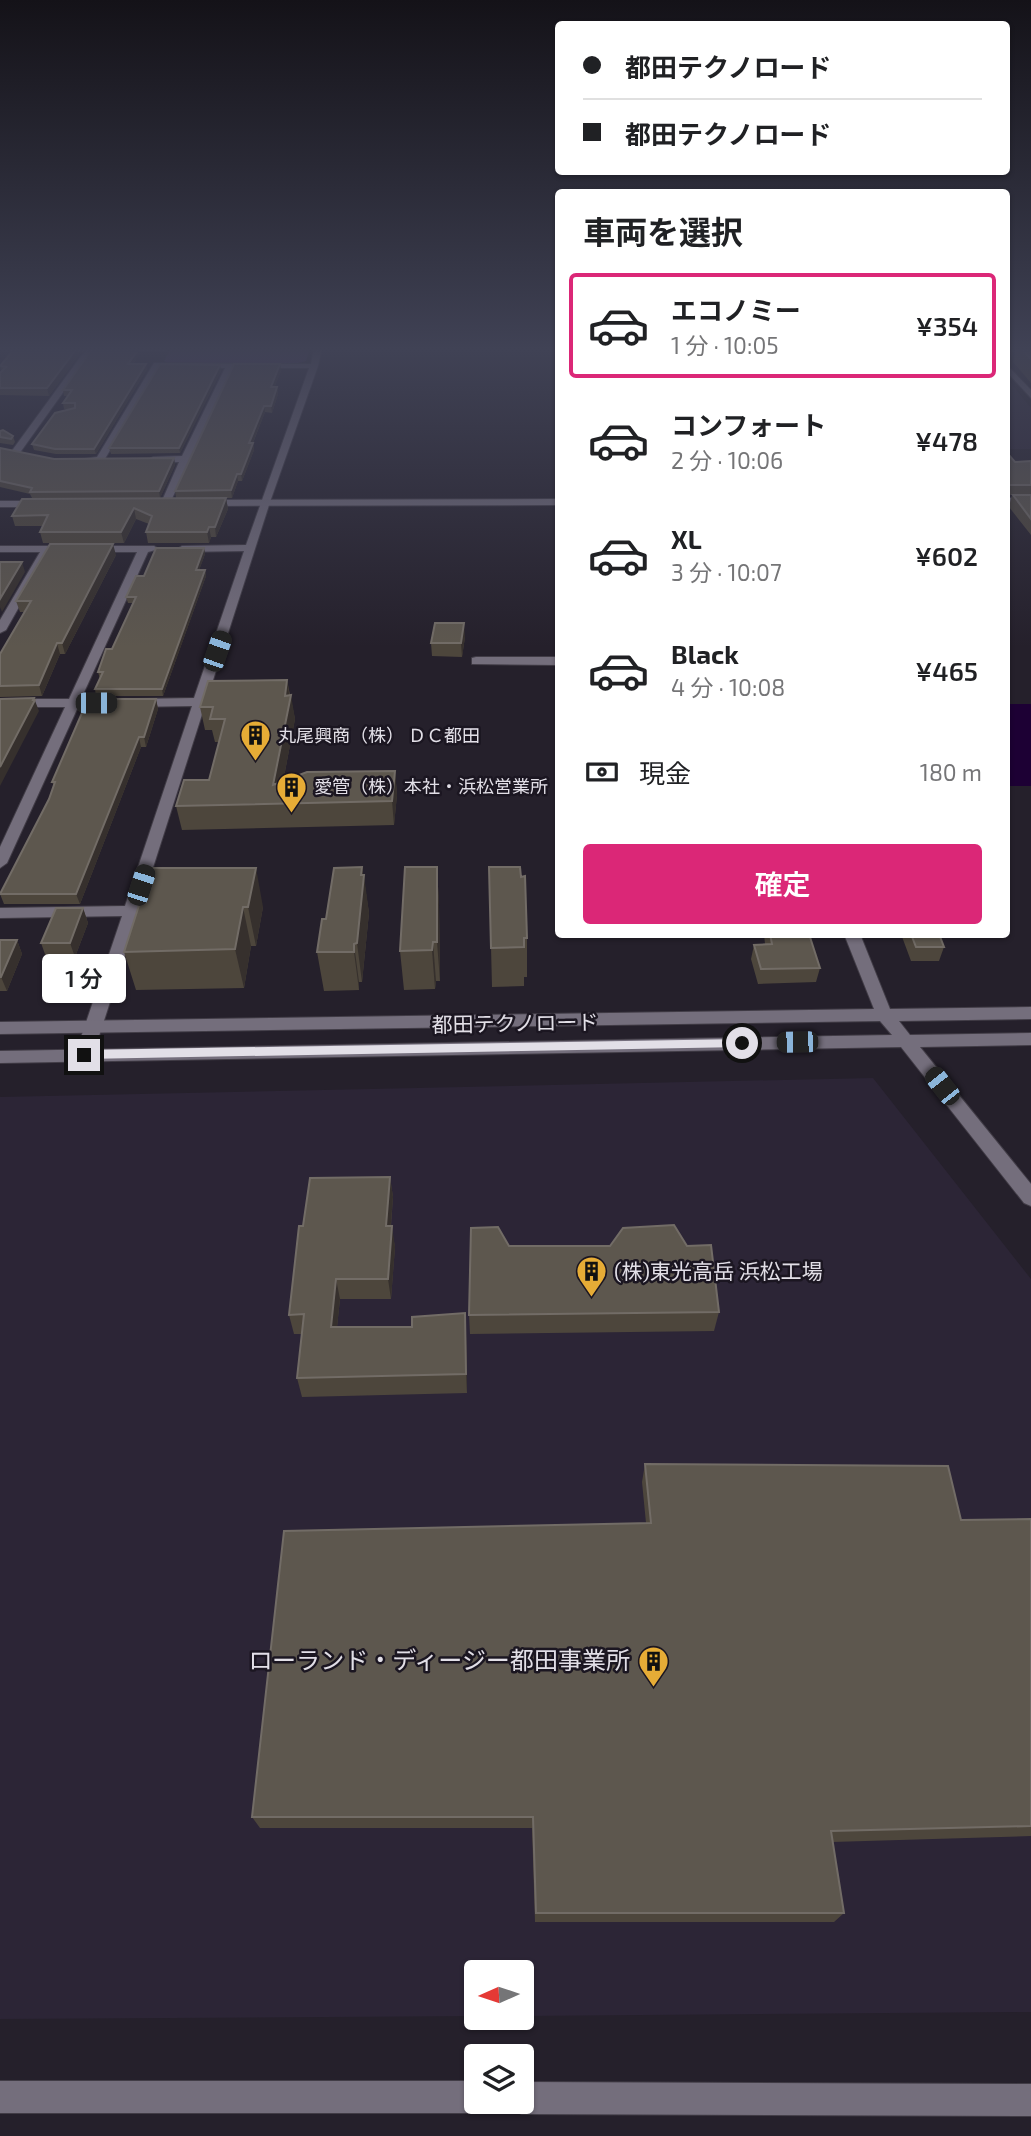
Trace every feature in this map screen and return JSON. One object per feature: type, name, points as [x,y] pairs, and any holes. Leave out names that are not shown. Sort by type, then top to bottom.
[{"type":"street","points":[[15,448],[12,451],[26,455]]},
{"type":"street","points":[[100,460],[107,448]]},
{"type":"street","points":[[166,503],[190,448]]},
{"type":"street","points":[[84,1055],[284,448]]},
{"type":"street","points":[[137,460],[185,459]]},
{"type":"street","points":[[66,461],[112,460]]},
{"type":"street","points":[[1010,501],[1031,501]]},
{"type":"street","points":[[191,503],[555,502]]},
{"type":"street","points":[[0,504],[55,503]]},
{"type":"street","points":[[152,503],[179,503]]},
{"type":"street","points":[[0,549],[251,548]]},
{"type":"street","points":[[0,630],[47,549]]},
{"type":"street","points":[[0,863],[144,549]]},
{"type":"street","points":[[476,661],[555,661]]},
{"type":"street","points":[[124,703],[200,702]]},
{"type":"street","points":[[0,703],[99,703]]},
{"type":"street","points":[[0,913],[132,911]]},
{"type":"street","points":[[854,938],[884,1014],[1031,1198]]},
{"type":"street","name":"都田テクノロード","points":[[0,1028],[1031,1013]]},
{"type":"street","name":"都田テクノロード","points":[[0,1057],[1031,1039]]},
{"type":"street","points":[[0,2097],[464,2097]]},
{"type":"street","points":[[534,2098],[1031,2100]]},
{"type":"shaded area","points":[[1010,704],[1031,704],[1031,786],[1010,786]]},
{"type":"shaded area","points":[[873,1078],[1031,1279],[1031,2012],[534,2016],[534,1960],[464,1960],[464,2016],[0,2019],[0,1097]]},
{"type":"building","points":[[0,448],[54,459],[174,458],[159,491],[30,492],[32,488],[0,481]]},
{"type":"building","points":[[49,448],[95,448],[94,449]]},
{"type":"building","points":[[195,448],[251,448],[241,474],[237,474],[231,490],[175,491]]},
{"type":"building","points":[[1010,456],[1015,462],[1031,461],[1031,485],[1010,485]]},
{"type":"building","points":[[1013,495],[1031,495],[1031,519]]},
{"type":"building","points":[[226,498],[215,527],[209,527],[207,532],[146,532],[152,516],[134,508],[121,532],[40,532],[48,515],[12,516],[22,499]]},
{"type":"building","points":[[50,544],[113,544],[62,643],[57,643],[39,685],[0,686],[0,654],[31,601],[16,601]]},
{"type":"building","points":[[156,548],[204,548],[196,570],[205,570],[162,689],[95,689],[103,672],[98,672],[106,649],[112,649],[136,597],[126,597],[136,576],[144,576]]},
{"type":"building","points":[[0,562],[22,562],[0,599]]},
{"type":"building","points":[[435,623],[464,623],[461,643],[431,643]]},
{"type":"building","points":[[287,680],[285,696],[291,695],[273,785],[307,772],[395,771],[392,801],[176,806],[184,780],[209,780],[225,719],[210,719],[213,707],[200,707],[208,681]]},
{"type":"building","points":[[0,699],[35,700],[0,767]]},
{"type":"building","points":[[88,699],[156,699],[144,737],[139,737],[76,894],[0,894],[49,799],[55,782],[52,782]]},
{"type":"building","points":[[362,867],[361,875],[364,875],[354,952],[317,952],[322,919],[326,919],[334,868]]},
{"type":"building","points":[[405,867],[437,867],[437,942],[433,942],[432,950],[400,951]]},
{"type":"building","points":[[489,867],[520,867],[521,877],[525,876],[527,938],[524,938],[524,947],[491,948]]},
{"type":"building","points":[[151,868],[256,868],[248,907],[243,907],[235,949],[124,952]]},
{"type":"building","points":[[56,908],[83,908],[70,943],[41,943]]},
{"type":"building","points":[[771,938],[810,938],[820,968],[761,969],[754,945],[772,944]]},
{"type":"building","points":[[913,938],[941,938],[944,947],[916,947]]},
{"type":"building","points":[[0,940],[17,940],[1,977],[0,977]]},
{"type":"building","points":[[390,1177],[386,1226],[392,1226],[388,1279],[336,1279],[331,1327],[412,1327],[412,1317],[465,1313],[466,1374],[297,1378],[304,1314],[289,1315],[299,1226],[303,1226],[310,1178]]},
{"type":"building","name":"(株)東光高岳 浜松工場","points":[[674,1225],[687,1246],[711,1245],[719,1312],[469,1315],[471,1228],[498,1227],[509,1246],[610,1246],[623,1228]]},
{"type":"building","name":"ローランド・ディージー都田事業所","points":[[645,1464],[948,1466],[961,1520],[1031,1519],[1031,1826],[831,1831],[844,1913],[536,1913],[533,1817],[252,1817],[284,1531],[651,1523]]},
{"type":"place","name":"丸尾興商（株） ＤＣ都田","points":[[255,763]]},
{"type":"place","name":"愛管（株）本社・浜松営業所","points":[[291,814]]},
{"type":"place","name":"(株)東光高岳 浜松工場","points":[[591,1299]]},
{"type":"place","name":"ローランド・ディージー都田事業所","points":[[653,1688]]},
{"type":"route","points":[[84,1055],[742,1043]]}]
